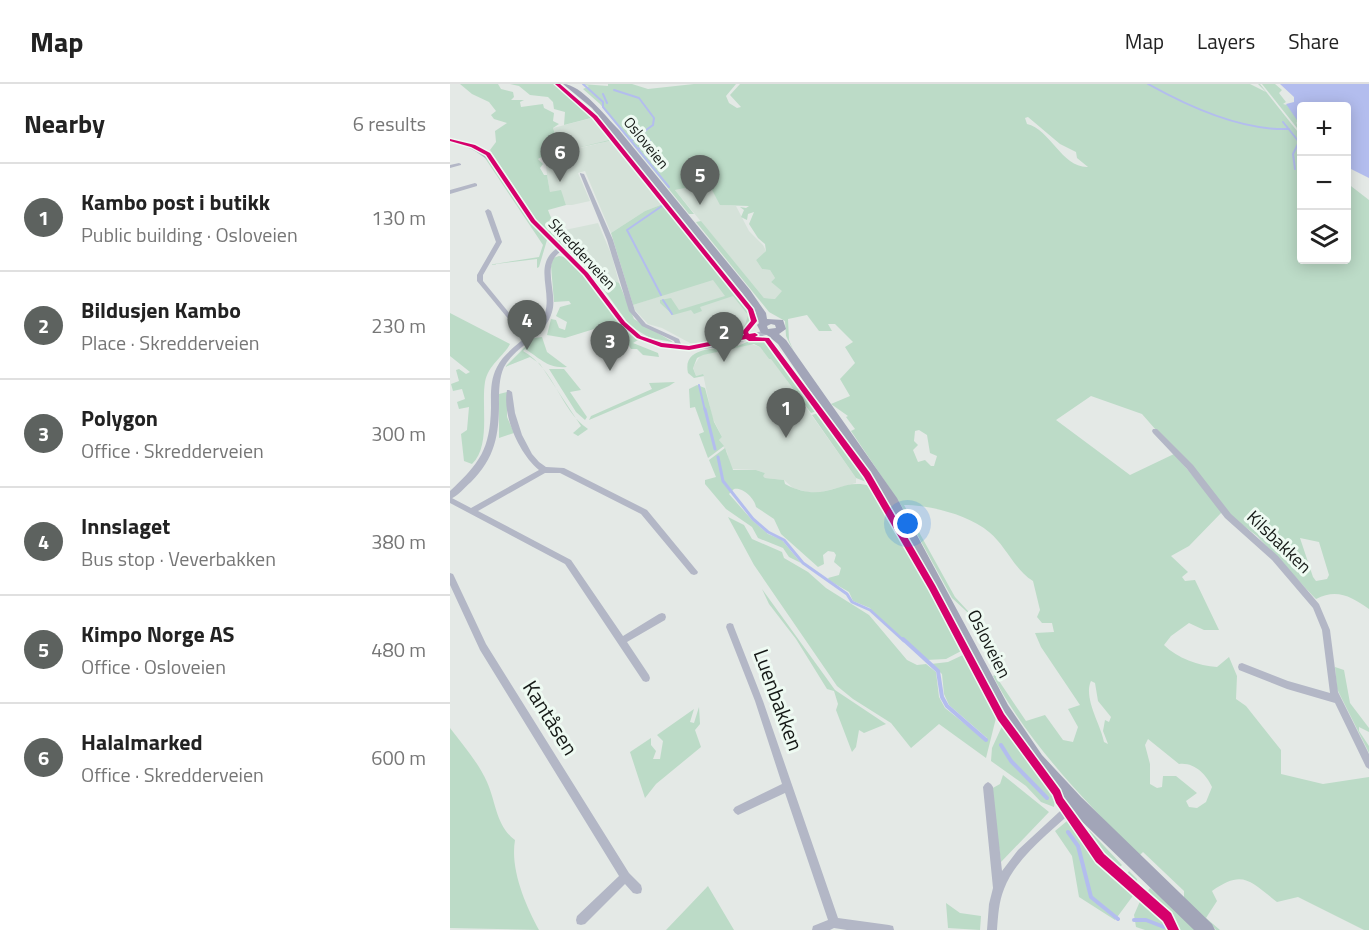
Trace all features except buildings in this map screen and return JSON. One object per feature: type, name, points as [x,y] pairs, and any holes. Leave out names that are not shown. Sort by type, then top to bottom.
[{"type":"main road","name":"Osloveien","points":[[566,84],[594,107],[714,250],[893,501],[1003,710],[1037,760],[1075,802],[1206,930]]},
{"type":"street","name":"Skredderveien","points":[[450,140],[473,146],[488,154],[531,218],[598,288],[623,323],[634,334],[656,344],[679,347],[721,344],[770,328]]},
{"type":"street","points":[[450,167],[459,164]]},
{"type":"street","name":"Skredderveien","points":[[582,174],[610,240],[632,311],[644,325],[677,340],[679,347]]},
{"type":"street","points":[[450,192],[475,185]]},
{"type":"street","points":[[488,211],[498,242],[480,275],[480,281],[512,320],[541,327]]},
{"type":"street","points":[[560,249],[548,260],[551,301],[541,327],[509,354],[500,368],[495,386],[492,447],[481,466],[450,498],[472,512],[568,562],[646,678]]},
{"type":"street","points":[[509,392],[513,424],[536,464],[544,470]]},
{"type":"street","name":"Kilsbakken","points":[[1155,430],[1194,472],[1228,516],[1275,558],[1316,606],[1326,630],[1330,674],[1336,699],[1369,764]]},
{"type":"street","points":[[472,512],[544,470],[564,471],[644,512],[694,572]]},
{"type":"street","name":"Kantåsen","points":[[450,576],[483,647],[625,877],[637,889]]},
{"type":"street","points":[[622,641],[662,617]]},
{"type":"street","name":"Luenbakken","points":[[730,627],[759,701],[834,923]]},
{"type":"street","points":[[1242,666],[1287,685],[1336,699]]},
{"type":"street","points":[[738,810],[788,787]]},
{"type":"street","points":[[988,787],[999,888],[992,930]]},
{"type":"street","points":[[999,888],[1029,848],[1075,802]]},
{"type":"street","points":[[581,920],[625,877]]},
{"type":"street","points":[[817,930],[834,923],[889,930]]},
{"type":"shaded area","points":[[592,118],[609,140],[568,151],[613,140],[663,204],[645,211],[611,233],[585,171],[578,173],[590,201],[572,205],[566,205],[564,199],[550,192],[547,175],[545,155],[561,152],[553,128]]},
{"type":"shaded area","points":[[713,183],[713,192],[722,205],[736,206],[749,231],[763,245],[766,251],[756,260],[762,269],[770,270],[775,278],[771,282],[783,291],[776,299],[764,298],[675,190]]},
{"type":"shaded area","points":[[598,223],[612,256],[619,283],[608,278],[582,255],[576,255],[570,250],[560,231]]},
{"type":"shaded area","points":[[722,276],[752,316],[751,324],[741,332],[703,343],[690,343],[662,328],[648,324],[633,305]]},
{"type":"shaded area","points":[[751,344],[760,347],[769,359],[771,358],[856,478],[856,483],[814,494],[793,488],[784,480],[765,478],[762,476],[765,473],[756,470],[731,469],[727,452],[719,440],[722,437],[712,417],[703,374],[696,376],[693,367],[701,355]]},
{"type":"green space","points":[[460,84],[498,84],[501,89],[513,92],[514,97],[511,100],[524,100],[520,102],[521,107],[543,104],[544,108],[554,113],[553,121],[559,124],[553,128],[561,152],[538,159],[543,164],[540,168],[544,175],[547,175],[550,192],[561,190],[566,205],[548,210],[556,228],[576,255],[582,255],[608,278],[619,283],[634,319],[673,342],[650,338],[630,326],[597,280],[538,222],[490,150],[496,142],[495,131],[507,123],[494,119],[491,115],[496,111],[489,102],[472,94]]},
{"type":"green space","points":[[510,84],[555,84],[579,103],[598,123],[591,118],[564,125],[565,112],[554,109],[553,102],[548,97],[530,95],[519,86]]},
{"type":"green space","points":[[582,84],[608,86],[608,84],[632,84],[648,89],[694,84],[736,84],[726,96],[729,103],[737,108],[741,107],[730,95],[740,84],[1250,84],[1266,92],[1258,84],[1260,84],[1297,131],[1297,264],[1351,264],[1351,186],[1369,200],[1369,609],[1344,595],[1331,594],[1316,599],[1257,536],[1232,517],[1142,414],[1091,396],[1056,420],[1130,475],[1174,454],[1223,511],[1189,546],[1171,556],[1188,572],[1182,577],[1185,581],[1195,580],[1219,630],[1204,630],[1189,623],[1171,636],[1164,645],[1182,657],[1210,666],[1217,667],[1229,657],[1237,676],[1236,699],[1246,706],[1281,750],[1281,774],[1323,784],[1369,777],[1369,930],[1364,930],[1298,897],[1277,902],[1253,883],[1239,879],[1231,880],[1212,891],[1217,901],[1206,918],[1220,930],[1216,930],[1184,898],[1184,891],[1143,852],[1139,856],[1079,793],[1024,726],[993,676],[995,675],[1026,721],[1045,715],[1063,740],[1073,742],[1078,727],[1068,709],[1080,705],[1041,647],[1035,633],[1054,632],[1052,623],[1042,623],[1037,617],[1040,610],[1033,581],[1020,570],[995,538],[981,526],[949,512],[904,505],[955,597],[978,622],[952,598],[901,505],[851,431],[855,429],[846,417],[848,416],[831,404],[850,396],[840,379],[855,363],[845,347],[853,342],[835,324],[828,324],[832,331],[819,331],[807,315],[788,319],[789,340],[794,352],[786,336],[785,321],[769,312],[696,222],[701,221],[764,298],[775,299],[782,291],[771,282],[775,278],[770,270],[762,269],[756,260],[766,251],[765,244],[749,224],[754,212],[748,214],[747,220],[741,217],[744,210],[740,207],[749,206],[720,205],[712,190],[712,183],[675,190],[694,214],[689,214],[600,104],[583,89],[589,86]],"holes":[[[1028,117],[1060,144],[1076,152],[1077,158],[1088,167],[1079,166],[1063,155],[1043,133],[1027,124],[1025,118]],[[919,430],[927,435],[930,453],[937,456],[934,466],[925,460],[918,462],[913,450],[918,445],[914,441],[915,431]],[[1300,538],[1319,542],[1329,575],[1327,579],[1316,581],[1313,577]],[[1091,681],[1095,683],[1098,701],[1111,717],[1109,722],[1105,720],[1103,731],[1108,744],[1104,742],[1093,712],[1089,688]],[[1148,739],[1179,764],[1190,765],[1203,773],[1212,787],[1206,802],[1197,808],[1189,807],[1186,801],[1197,793],[1176,776],[1163,776],[1162,787],[1157,788],[1150,784],[1150,764],[1145,745]]]},
{"type":"green space","points":[[1262,84],[1275,84],[1282,90],[1279,93],[1286,102],[1283,104],[1287,105],[1297,118],[1297,128]]},
{"type":"green space","points":[[603,124],[606,124],[742,295]]},
{"type":"green space","points":[[598,125],[613,140],[606,142],[579,148],[609,140]]},
{"type":"green space","points":[[450,142],[467,145],[485,155],[524,213],[547,240],[539,267],[537,268],[537,259],[488,265],[539,257],[543,245],[485,158],[468,146]]},
{"type":"green space","points":[[663,204],[750,311],[753,320],[749,328],[695,344],[741,328],[745,325],[748,315],[733,296],[700,307],[702,311],[694,314],[691,310],[673,315],[660,303],[660,300],[671,298],[679,310],[725,296],[713,280],[633,305],[611,233],[645,211]]},
{"type":"green space","points":[[559,256],[578,268],[618,321],[638,340],[633,343],[658,353],[659,357],[643,355],[637,349],[631,349],[619,330],[607,325],[565,338],[547,335],[551,319],[556,320],[559,328],[565,330],[567,322],[556,316],[560,307],[571,304],[569,301],[554,302],[551,266],[553,258]]},
{"type":"green space","points":[[450,313],[510,344],[493,366],[485,382],[483,436],[478,456],[472,464],[464,461],[461,434],[467,430],[469,407],[459,409],[457,402],[465,399],[462,389],[453,391],[451,384],[459,381],[456,370],[459,369],[466,374],[470,372],[450,356]]},
{"type":"green space","points":[[542,337],[547,352],[567,367],[549,365],[525,349],[523,351],[537,362],[530,357],[505,367],[534,338]]},
{"type":"green space","points":[[760,338],[770,344],[817,411],[811,413],[771,359],[754,344],[703,355],[697,358],[693,368],[696,376],[703,374],[704,376],[694,378],[688,373],[690,358],[695,353],[736,346]]},
{"type":"green space","points":[[549,369],[564,369],[581,390],[570,392],[587,417],[585,420],[576,412]]},
{"type":"green space","points":[[675,382],[589,420],[591,416],[652,389],[649,383]]},
{"type":"green space","points":[[697,385],[705,388],[714,422],[722,437],[719,440],[724,446],[708,458],[699,434],[704,432],[695,407],[690,408],[689,389]]},
{"type":"green space","points":[[507,392],[507,417],[514,433],[499,438],[499,394]]},
{"type":"green space","points":[[818,413],[869,483],[856,478],[812,415]]},
{"type":"green space","points":[[578,421],[588,429],[578,436],[573,433],[581,426]]},
{"type":"green space","points":[[725,448],[733,470],[756,470],[765,473],[763,476],[765,478],[784,480],[785,484],[799,490],[822,492],[850,485],[871,486],[913,555],[963,650],[946,659],[926,660],[870,608],[853,601],[849,592],[830,581],[828,578],[839,575],[841,568],[834,562],[836,555],[834,552],[828,551],[823,555],[824,564],[818,567],[781,534],[774,519],[756,507],[748,494],[734,489],[729,494],[752,520],[768,534],[782,540],[801,563],[789,557],[783,548],[758,538],[752,527],[726,509],[705,484],[705,480],[716,477],[709,460]]},
{"type":"green space","points":[[728,517],[744,525],[752,539],[782,552],[784,558],[869,615],[907,660],[917,665],[926,664],[936,672],[939,697],[945,708],[985,740],[987,738],[949,705],[944,694],[942,674],[931,664],[948,662],[965,654],[997,714],[986,758],[939,724],[911,748],[891,723],[837,686],[754,565]]},
{"type":"green space","points":[[762,589],[835,690],[886,724],[864,733],[859,730],[856,747],[852,752],[836,710],[838,704],[834,691],[827,689],[796,639],[769,604]]},
{"type":"green space","points":[[1335,667],[1344,670],[1350,703],[1369,728],[1369,732],[1359,727],[1359,731],[1369,746],[1369,753],[1337,689]]},
{"type":"green space","points":[[699,707],[700,724],[695,730],[701,747],[656,784],[645,798],[630,752],[651,738],[651,745],[656,751],[653,759],[660,759],[663,741],[657,735],[694,709],[690,722],[694,723]]},
{"type":"green space","points":[[1003,724],[1056,794],[1054,807],[1041,802],[1026,786],[991,761],[992,748]]},
{"type":"green space","points":[[450,728],[479,768],[487,782],[500,821],[515,840],[517,874],[524,898],[539,930],[450,928]]},
{"type":"green space","points":[[1003,775],[1049,812],[1001,862],[991,789],[1000,784]]},
{"type":"green space","points":[[1067,821],[1071,821],[1076,832],[1098,860],[1135,893],[1115,920],[1079,897],[1072,856],[1055,831]]},
{"type":"green space","points":[[1081,826],[1090,831],[1122,865],[1120,867],[1127,874],[1129,871],[1137,879],[1138,887],[1110,865]]},
{"type":"green space","points":[[708,886],[734,930],[666,930]]},
{"type":"green space","points":[[1150,888],[1198,930],[1176,930],[1168,915],[1145,895]]},
{"type":"green space","points":[[1141,899],[1166,919],[1170,930],[1145,930],[1136,927],[1134,915]]},
{"type":"green space","points":[[946,903],[960,913],[981,916],[980,930],[948,928]]},
{"type":"water","points":[[1280,84],[1369,84],[1369,178],[1351,169],[1351,102],[1297,102],[1297,120],[1286,104],[1294,102],[1294,97]]},
{"type":"waterway","points":[[583,84],[603,102],[603,107],[631,141]]},
{"type":"waterway","points":[[1148,84],[1198,109],[1234,122],[1271,129],[1289,129]]},
{"type":"waterway","points":[[614,90],[639,98],[654,118],[653,125],[642,133]]},
{"type":"waterway","points":[[603,94],[607,103]]},
{"type":"waterway","points":[[1283,122],[1289,129]]},
{"type":"waterway","points":[[636,128],[642,133]]},
{"type":"waterway","points":[[1289,129],[1299,142],[1293,154],[1295,169]]},
{"type":"waterway","points":[[631,141],[642,133]]},
{"type":"waterway","points":[[638,149],[650,141],[642,133]]},
{"type":"waterway","points":[[631,141],[669,187]]},
{"type":"waterway","points":[[661,295],[627,230],[662,206]]},
{"type":"waterway","points":[[663,300],[672,314]]},
{"type":"waterway","points":[[699,385],[705,411]]},
{"type":"waterway","points":[[705,409],[715,449]]},
{"type":"waterway","points":[[718,457],[723,481],[753,519],[768,532],[784,540],[803,563],[847,594],[852,602],[870,610],[904,641]]},
{"type":"waterway","points":[[903,639],[938,671],[942,697],[947,706],[986,740]]},
{"type":"waterway","points":[[1001,745],[1011,761],[1047,798]]},
{"type":"waterway","points":[[1068,832],[1078,846],[1091,897],[1118,919]]},
{"type":"waterway","points":[[1134,920],[1146,920],[1164,927]]},
{"type":"cycle path","points":[[557,84],[595,117],[751,310],[754,321],[745,332],[749,339],[767,339],[867,475],[932,587],[1001,717],[1057,793],[1059,800],[1100,858],[1167,917],[1174,930]]},
{"type":"cycle path","points":[[450,140],[473,146],[488,154],[533,221],[586,274],[623,323],[639,337],[661,345],[689,348],[755,335]]},
{"type":"place","name":"Halalmarked","points":[[560,182]]},
{"type":"place","name":"Kimpo Norge AS","points":[[700,205]]},
{"type":"place","name":"Innslaget","points":[[527,350]]},
{"type":"place","name":"Bildusjen Kambo","points":[[724,362]]},
{"type":"place","name":"Polygon","points":[[610,371]]},
{"type":"place","name":"Kambo post i butikk","points":[[786,438]]}]
